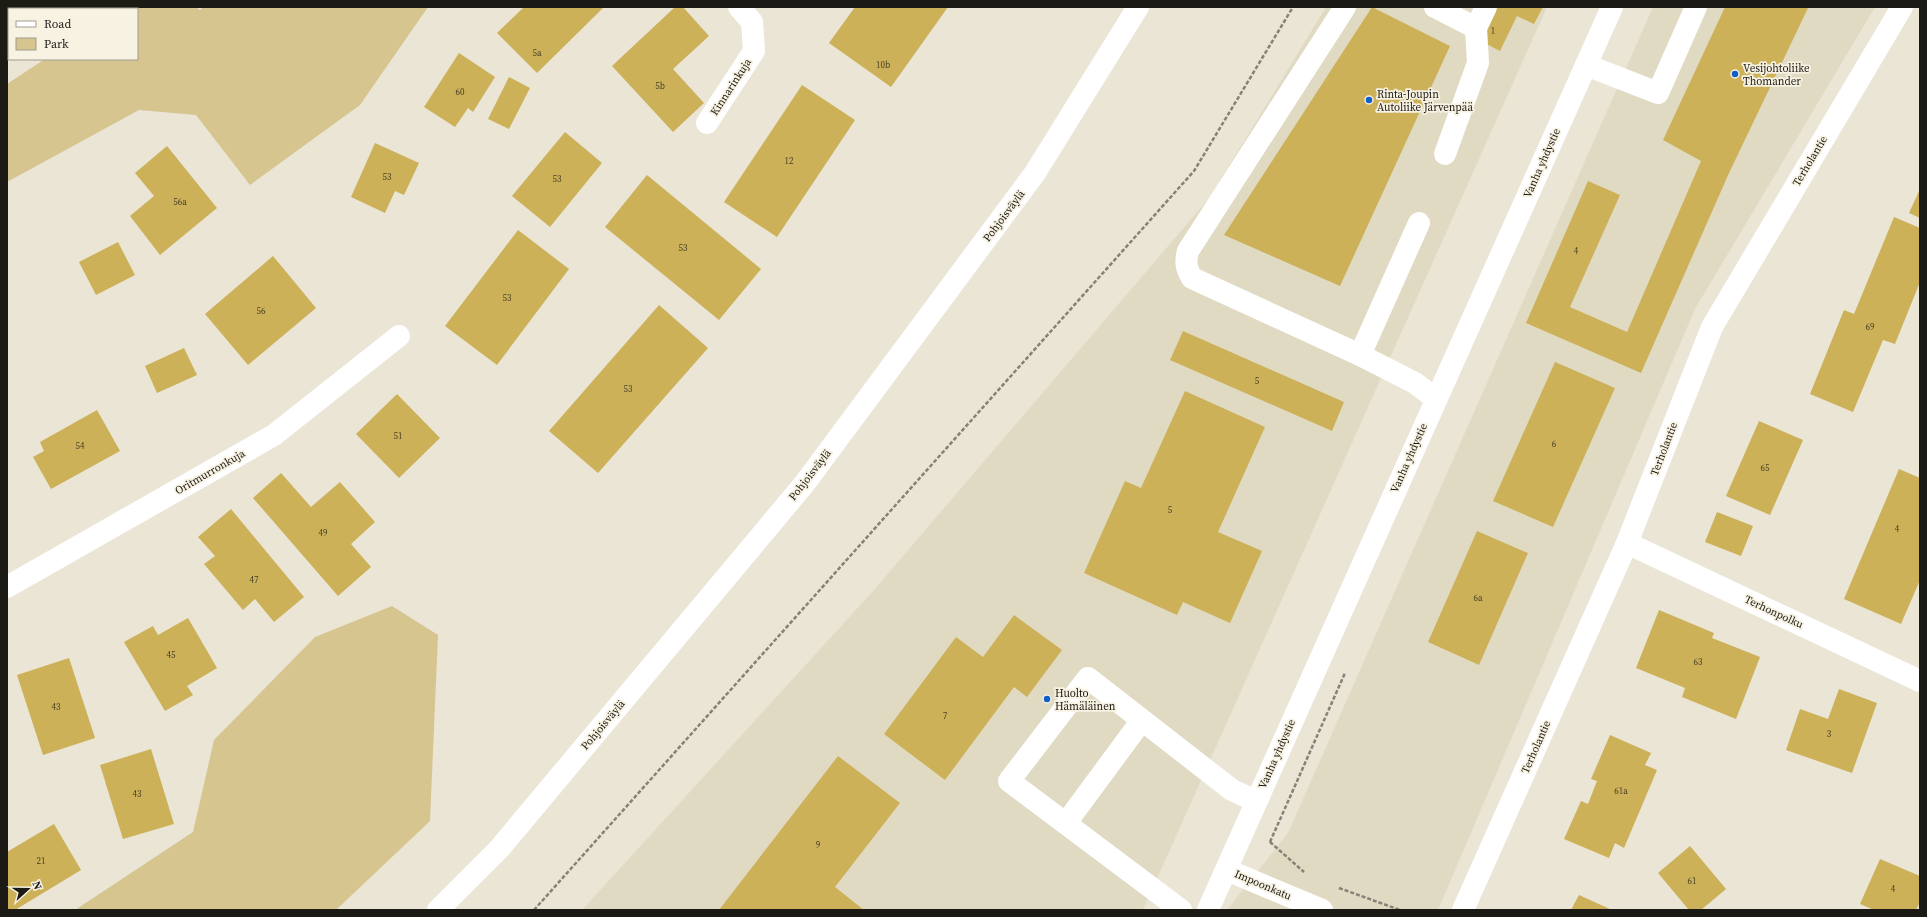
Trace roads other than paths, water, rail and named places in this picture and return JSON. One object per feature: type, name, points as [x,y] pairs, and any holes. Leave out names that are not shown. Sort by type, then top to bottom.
[{"type":"street","name":"Kinnarinkuja","points":[[707,123],[754,51],[752,22],[739,7]]},
{"type":"street","name":"Pohjoisväylä","points":[[438,910],[499,850],[805,483],[1035,174],[1138,7]]},
{"type":"street","points":[[1345,7],[1188,251],[1186,259],[1187,269],[1192,278],[1360,355],[1415,383],[1436,399]]},
{"type":"street","points":[[1435,7],[1476,28]]},
{"type":"street","points":[[1445,154],[1478,63],[1476,28],[1486,7]]},
{"type":"street","name":"Vanha yhdystie","points":[[1208,910],[1612,7]]},
{"type":"street","points":[[1586,65],[1658,93],[1696,7]]},
{"type":"street","name":"Terholantie","points":[[1463,910],[1627,544],[1712,327],[1902,7]]},
{"type":"street","points":[[1360,355],[1419,223]]},
{"type":"street","name":"Oritmurronkuja","points":[[7,587],[274,435],[399,336]]},
{"type":"street","name":"Terhonpolku","points":[[1627,544],[1920,682]]},
{"type":"street","points":[[1181,910],[1010,781],[1088,678],[1232,790],[1256,801]]},
{"type":"street","points":[[1066,823],[1142,720]]},
{"type":"street","name":"Impoonkatu","points":[[1227,870],[1322,910]]},
{"type":"place","name":"Vesijohtoliike Thomander","points":[[1735,74]]},
{"type":"place","name":"Rinta-Joupin Autoliike Järvenpää","points":[[1369,100]]},
{"type":"place","name":"Huolto Hämäläinen","points":[[1047,699]]}]
